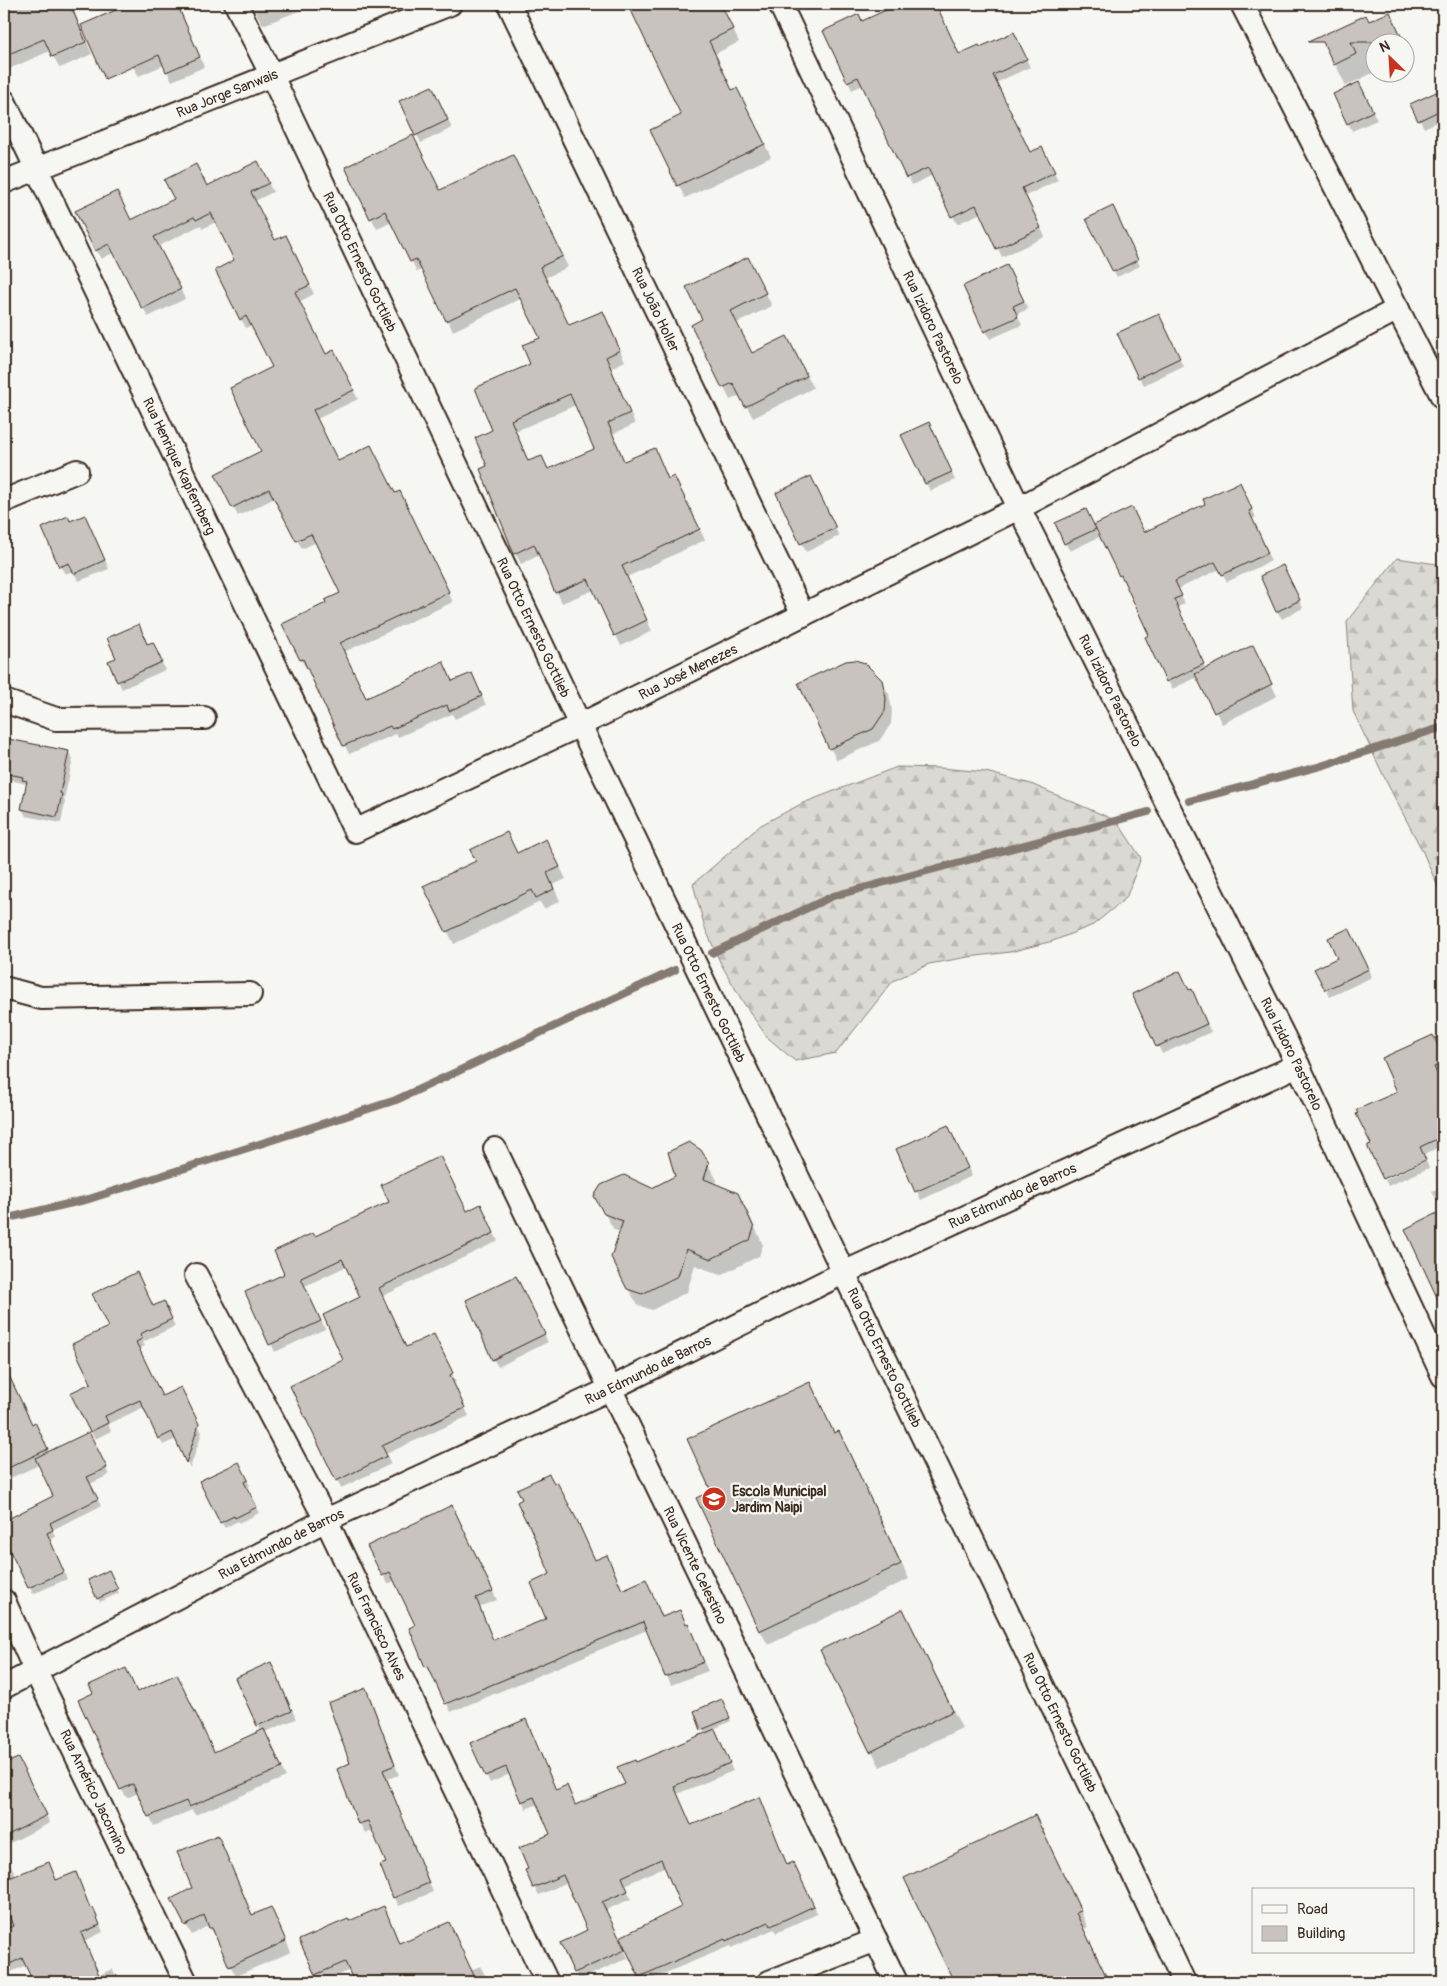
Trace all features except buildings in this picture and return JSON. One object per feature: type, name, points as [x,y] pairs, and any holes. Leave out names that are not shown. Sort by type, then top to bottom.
[{"type":"street","name":"Rua Otto Ernesto Gottlieb","points":[[236,4],[580,726],[1184,1982]]},
{"type":"street","name":"Rua Jorge Sanwais","points":[[4,182],[450,4]]},
{"type":"street","name":"Rua João Holler","points":[[509,4],[802,615]]},
{"type":"street","name":"Rua Izidoro Pastorelo","points":[[780,4],[1019,508],[1298,1065],[1443,1376]]},
{"type":"street","points":[[1242,4],[1443,398]]},
{"type":"street","name":"Rua Henrique Kapfemberg","points":[[4,101],[355,831]]},
{"type":"street","name":"Rua José Menezes","points":[[355,831],[580,726],[1019,508],[1398,309]]},
{"type":"street","points":[[4,501],[77,471]]},
{"type":"street","points":[[4,701],[56,719],[204,718]]},
{"type":"street","points":[[4,988],[41,998],[250,994]]},
{"type":"street","name":"Rua Edmundo de Barros","points":[[4,1687],[326,1520],[610,1389],[843,1273],[1298,1065]]},
{"type":"street","name":"Rua Vicente Celestino","points":[[495,1150],[896,1982]]},
{"type":"street","name":"Rua Francisco Alves","points":[[196,1275],[326,1520],[547,1982]]},
{"type":"street","name":"Rua Américo Jacomino","points":[[4,1600],[35,1670],[186,1982]]},
{"type":"street","points":[[768,1982],[876,1940]]},
{"type":"green space","points":[[1397,558],[1443,565],[1443,899],[1422,850],[1387,783],[1353,711],[1347,621]]},
{"type":"green space","points":[[897,767],[986,772],[1031,784],[1117,821],[1141,858],[1126,898],[1093,925],[1053,941],[1010,952],[929,964],[893,981],[836,1053],[795,1061],[767,1037],[743,1002],[721,964],[705,928],[693,884],[761,825],[803,803]]},
{"type":"waterway","points":[[1189,801],[1321,766],[1443,727]]},
{"type":"waterway","points":[[712,953],[833,896],[1148,812]]},
{"type":"waterway","points":[[4,1219],[89,1199],[396,1100],[675,970]]},
{"type":"place","name":"Escola Municipal Jardim Naipi","points":[[714,1499]]}]
